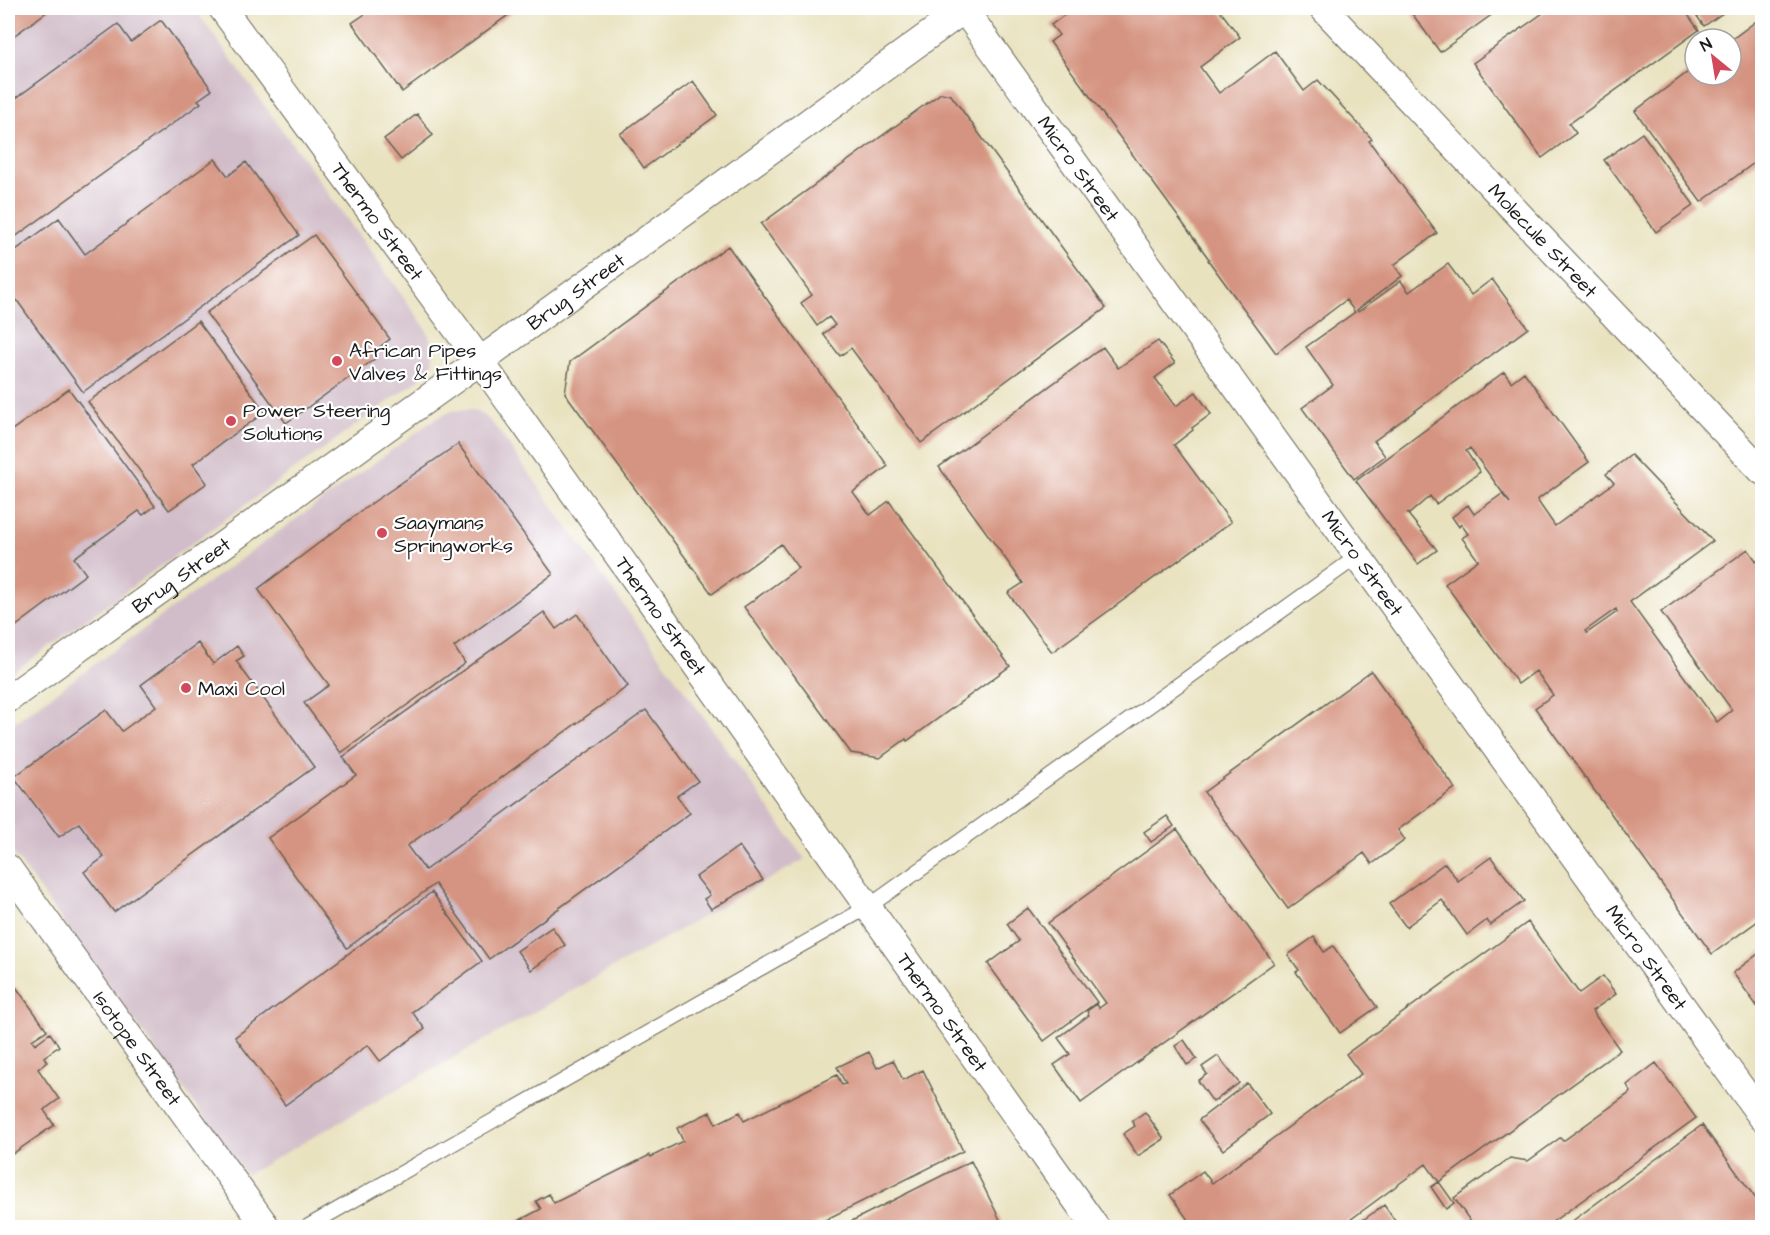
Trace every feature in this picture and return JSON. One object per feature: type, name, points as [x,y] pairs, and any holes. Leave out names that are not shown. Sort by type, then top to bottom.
[{"type":"street","name":"Thermo Street","points":[[222,8],[480,361],[1096,1227]]},
{"type":"street","name":"Brug Street","points":[[8,699],[480,361],[964,8]]},
{"type":"street","name":"Micro Street","points":[[964,8],[1762,1117]]},
{"type":"street","name":"Molecule Street","points":[[1323,8],[1762,471]]},
{"type":"street","name":"Isotope Street","points":[[8,867],[267,1227]]},
{"type":"lane","points":[[305,1227],[868,907],[1358,556]]},
{"type":"shaded area","points":[[8,8],[194,8],[425,327],[432,343],[433,354],[432,365],[420,379],[8,676]]},
{"type":"shaded area","points":[[471,410],[485,416],[498,430],[805,859],[246,1175],[8,846],[8,727],[435,419],[452,411]]},
{"type":"building","points":[[8,8],[52,8],[8,40]]},
{"type":"building","points":[[374,8],[518,8],[402,92],[352,23]]},
{"type":"building","points":[[1074,8],[1218,8],[1240,37],[1200,67],[1219,93],[1275,51],[1304,91],[1318,80],[1372,139],[1369,141],[1437,233],[1394,265],[1402,276],[1357,310],[1358,312],[1401,281],[1409,292],[1448,264],[1471,295],[1492,279],[1528,328],[1374,441],[1385,456],[1354,479],[1302,408],[1333,385],[1306,347],[1355,312],[1346,300],[1276,353],[1050,42],[1059,35],[1051,25]]},
{"type":"building","points":[[1408,8],[1501,8],[1440,52]]},
{"type":"building","points":[[1550,8],[1683,8],[1697,27],[1683,27],[1683,42],[1569,124],[1576,133],[1542,158],[1473,63]]},
{"type":"building","points":[[1691,8],[1730,8],[1704,26]]},
{"type":"building","points":[[1762,17],[1762,157],[1701,202],[1635,111],[1683,76],[1683,87],[1743,87],[1743,31]]},
{"type":"building","points":[[161,20],[212,90],[198,100],[201,103],[8,242],[8,104],[118,24],[131,42]]},
{"type":"building","points":[[693,81],[717,115],[644,168],[620,134]]},
{"type":"building","points":[[941,93],[951,95],[1106,308],[921,443],[851,348],[840,356],[823,334],[835,325],[829,317],[817,326],[801,303],[812,295],[761,224]]},
{"type":"building","points":[[417,114],[433,135],[401,160],[384,139]]},
{"type":"building","points":[[1642,133],[1694,205],[1656,232],[1604,160]]},
{"type":"building","points":[[215,159],[228,176],[246,162],[299,235],[83,392],[8,288],[8,256],[59,218],[85,254]]},
{"type":"building","points":[[314,235],[390,339],[373,352],[376,358],[286,423],[206,313]]},
{"type":"building","points":[[728,246],[888,466],[853,492],[870,515],[889,501],[1010,666],[880,758],[851,753],[744,607],[798,568],[781,544],[712,594],[565,393],[570,362]]},
{"type":"building","points":[[198,321],[265,412],[193,464],[207,483],[169,510],[88,402]]},
{"type":"building","points":[[1158,341],[1175,363],[1155,378],[1176,406],[1196,392],[1211,414],[1174,445],[1231,522],[1052,652],[1008,593],[1023,583],[939,467],[1103,347],[1118,368]]},
{"type":"building","points":[[1504,372],[1511,382],[1524,372],[1589,462],[1537,500],[1555,526],[1614,483],[1606,474],[1631,455],[1713,541],[1630,602],[1717,722],[1732,710],[1661,612],[1748,549],[1762,569],[1762,918],[1712,954],[1535,708],[1553,695],[1536,671],[1518,684],[1445,584],[1478,560],[1462,538],[1468,534],[1452,517],[1468,505],[1474,514],[1502,494],[1510,503],[1470,448],[1466,451],[1480,472],[1436,504],[1430,496],[1409,514],[1407,513],[1437,550],[1418,564],[1356,481]],"holes":[[[1616,609],[1617,612],[1587,633],[1585,631]]]},
{"type":"building","points":[[69,389],[155,506],[143,515],[139,511],[74,558],[86,574],[8,632],[8,433]]},
{"type":"building","points":[[458,444],[553,574],[454,647],[465,663],[341,753],[304,703],[329,685],[258,589],[372,503]]},
{"type":"building","points":[[544,612],[556,629],[577,614],[628,686],[407,846],[425,870],[646,710],[698,781],[677,796],[690,813],[489,959],[435,884],[347,948],[268,838],[356,775],[343,757]]},
{"type":"building","points":[[198,643],[213,664],[237,646],[244,656],[236,661],[314,767],[114,912],[84,872],[104,857],[79,823],[59,837],[14,777],[106,710],[122,731],[156,706],[141,685]]},
{"type":"building","points":[[1371,671],[1455,788],[1398,830],[1405,840],[1372,864],[1364,853],[1288,909],[1204,792]]},
{"type":"building","points":[[1167,816],[1174,826],[1151,842],[1144,832]]},
{"type":"building","points":[[1177,829],[1274,963],[1081,1103],[1054,1065],[1070,1054],[1058,1038],[1089,1015],[1087,1011],[1097,1004],[1099,1008],[1106,1003],[1048,923]]},
{"type":"building","points":[[739,846],[763,880],[711,909],[704,899],[710,895],[696,877]]},
{"type":"building","points":[[1491,857],[1524,901],[1490,925],[1487,920],[1467,935],[1442,900],[1406,927],[1389,904],[1445,863],[1458,881]]},
{"type":"building","points":[[432,892],[482,961],[412,1012],[425,1029],[380,1061],[368,1045],[285,1105],[235,1037]]},
{"type":"building","points":[[1028,908],[1097,1002],[1044,1041],[988,964],[1019,941],[1007,924]]},
{"type":"building","points":[[1528,922],[1579,993],[1603,976],[1616,994],[1592,1011],[1620,1050],[1439,1182],[1426,1164],[1339,1228],[1194,1228],[1170,1195],[1203,1171],[1212,1183],[1361,1074],[1346,1054]]},
{"type":"building","points":[[552,927],[565,945],[531,970],[517,951]]},
{"type":"building","points":[[1314,937],[1324,952],[1333,946],[1377,1007],[1340,1033],[1296,972],[1299,970],[1288,955]]},
{"type":"building","points":[[1762,951],[1762,1013],[1733,973]]},
{"type":"building","points":[[16,987],[47,1030],[32,1040],[35,1044],[50,1033],[59,1046],[44,1057],[47,1062],[38,1069],[59,1099],[44,1110],[54,1125],[8,1157],[8,993]]},
{"type":"building","points":[[1184,1040],[1197,1059],[1187,1065],[1175,1046]]},
{"type":"building","points":[[869,1052],[877,1068],[893,1060],[903,1080],[923,1070],[963,1151],[809,1228],[505,1228],[541,1209],[536,1201],[549,1194],[554,1203],[683,1141],[677,1128],[710,1112],[716,1124],[740,1112],[744,1121],[837,1075],[842,1085],[846,1084],[837,1067]]},
{"type":"building","points":[[1218,1056],[1239,1083],[1213,1102],[1198,1081],[1207,1074],[1202,1067]]},
{"type":"building","points":[[1656,1063],[1696,1118],[1544,1228],[1475,1228],[1454,1198],[1510,1158],[1528,1161],[1560,1138],[1563,1141],[1631,1092],[1627,1085]]},
{"type":"building","points":[[1247,1083],[1270,1114],[1223,1150],[1199,1120]]},
{"type":"building","points":[[1145,1112],[1164,1139],[1138,1156],[1123,1134],[1135,1126],[1132,1121]]},
{"type":"building","points":[[1702,1125],[1762,1207],[1762,1228],[1563,1228]]},
{"type":"building","points":[[971,1161],[1004,1228],[838,1228]]},
{"type":"building","points":[[1439,1182],[1454,1203],[1446,1209],[1431,1187]]},
{"type":"building","points":[[1384,1205],[1400,1228],[1352,1228]]},
{"type":"place","name":"African Pipes Valves & Fittings","points":[[337,361]]},
{"type":"place","name":"Power Steering Solutions","points":[[231,421]]},
{"type":"place","name":"Saaymans Springworks","points":[[382,533]]},
{"type":"place","name":"Maxi Cool","points":[[186,688]]}]
